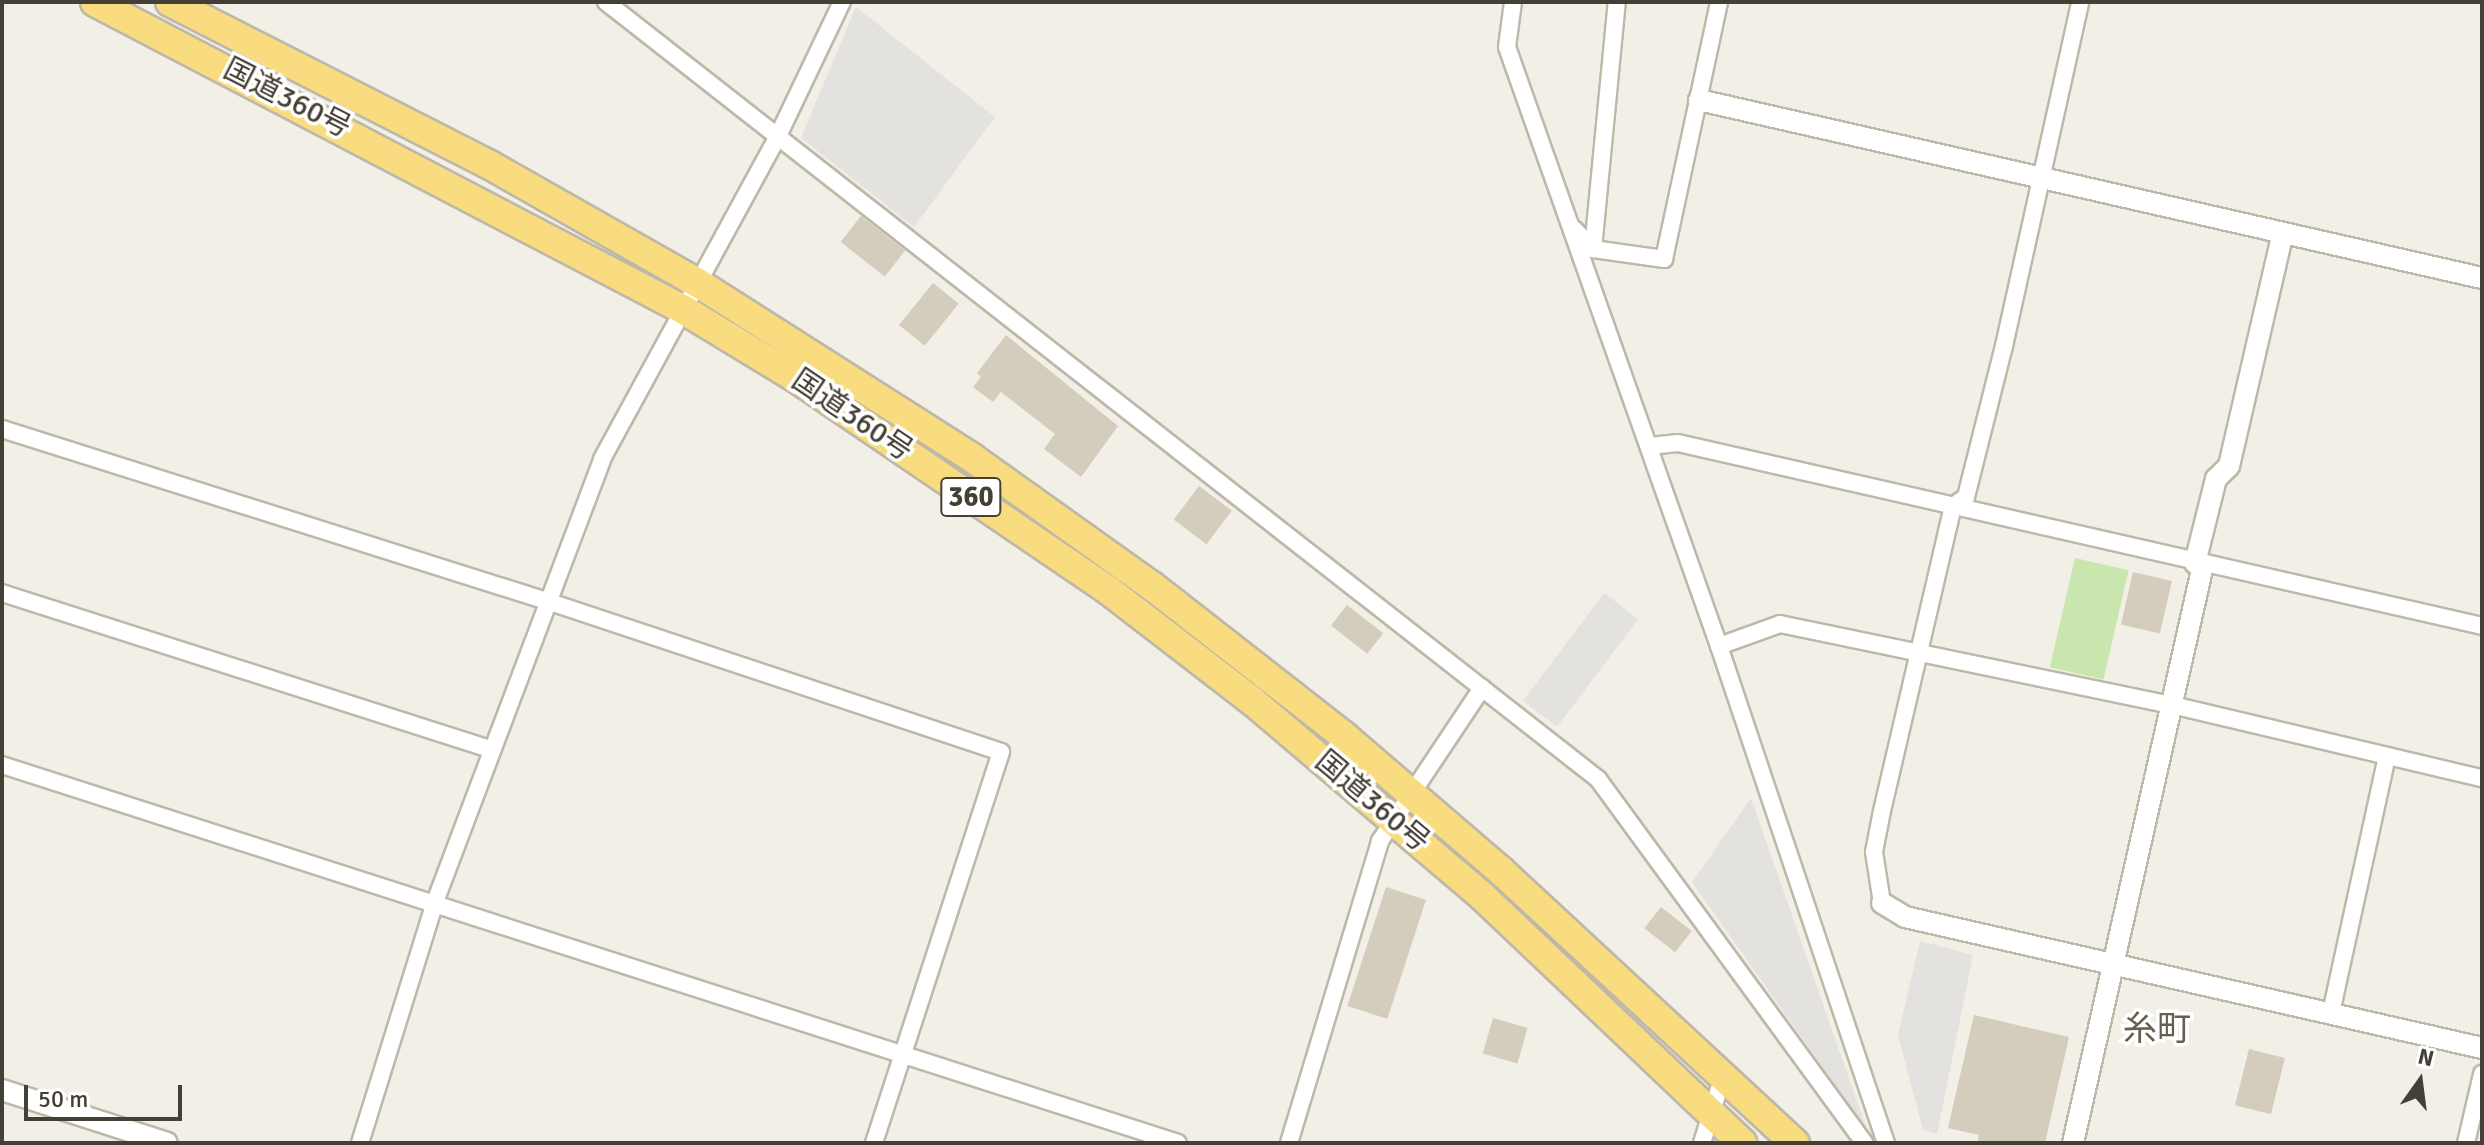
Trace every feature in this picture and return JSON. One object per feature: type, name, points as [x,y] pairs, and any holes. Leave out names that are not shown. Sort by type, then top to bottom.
[{"type":"highway","name":"国道360号","points":[[95,2],[684,310],[796,378],[1108,590],[1393,818],[1567,973],[1742,1143]]},
{"type":"highway","name":"国道360号","points":[[170,2],[490,165],[698,283],[971,457],[1152,586],[1409,792],[1795,1143]]},
{"type":"street","points":[[606,2],[1598,779],[1864,1143]]},
{"type":"street","points":[[360,1143],[435,902],[602,459],[777,138],[842,2]]},
{"type":"street","points":[[1513,2],[1507,47],[1650,446],[1886,1143]]},
{"type":"street","points":[[1593,249],[1617,2]]},
{"type":"street","points":[[1567,221],[1593,249],[1664,259],[1719,2]]},
{"type":"street","points":[[2080,2],[1966,497],[1953,506],[1874,852],[1882,903],[1905,917],[2482,1048]]},
{"type":"street","points":[[1699,100],[2482,278]]},
{"type":"street","points":[[2073,1143],[2172,705],[2216,479],[2229,466],[2283,233]]},
{"type":"street","points":[[2,429],[550,602],[1001,752],[874,1143]]},
{"type":"street","points":[[1650,446],[1678,443],[2482,626]]},
{"type":"street","points":[[2,593],[493,750]]},
{"type":"street","points":[[1719,646],[1780,624],[1918,656],[2172,705],[2482,778]]},
{"type":"street","points":[[1289,1143],[1380,841],[1409,792],[1482,688]]},
{"type":"street","points":[[2331,1013],[2387,757]]},
{"type":"street","points":[[2,765],[1178,1143]]},
{"type":"street","points":[[2466,1143],[2482,1074]]},
{"type":"street","points":[[1702,1143],[1723,1076]]},
{"type":"street","points":[[2,1090],[167,1143]]},
{"type":"green space","points":[[2075,558],[2129,570],[2103,680],[2050,667]]},
{"type":"shaded area","points":[[856,7],[995,117],[914,227],[801,138]]},
{"type":"shaded area","points":[[1604,593],[1638,619],[1557,727],[1523,701]]},
{"type":"shaded area","points":[[1751,798],[1867,1130],[1692,882]]},
{"type":"shaded area","points":[[1920,941],[1973,955],[1937,1134],[1923,1130],[1898,1035]]},
{"type":"building","points":[[861,216],[905,250],[885,276],[841,242]]},
{"type":"building","points":[[933,283],[959,304],[925,346],[899,325]]},
{"type":"building","points":[[1006,335],[1118,426],[1081,477],[1044,449],[1055,434],[1001,392],[993,402],[973,387],[981,377],[977,373]]},
{"type":"building","points":[[1199,486],[1232,511],[1206,544],[1174,520]]},
{"type":"building","points":[[2133,572],[2172,581],[2160,634],[2121,625]]},
{"type":"building","points":[[1347,605],[1383,633],[1367,654],[1331,625]]},
{"type":"building","points":[[1386,887],[1426,900],[1387,1019],[1347,1006]]},
{"type":"building","points":[[1661,907],[1692,931],[1675,952],[1644,928]]},
{"type":"building","points":[[1974,1015],[2069,1037],[2045,1143],[1977,1143],[1979,1135],[1948,1128]]},
{"type":"building","points":[[1493,1018],[1528,1028],[1517,1063],[1483,1054]]},
{"type":"building","points":[[2249,1049],[2285,1058],[2271,1114],[2235,1105]]},
{"type":"district","name":"糸町","points":[[2157,1030]]}]
